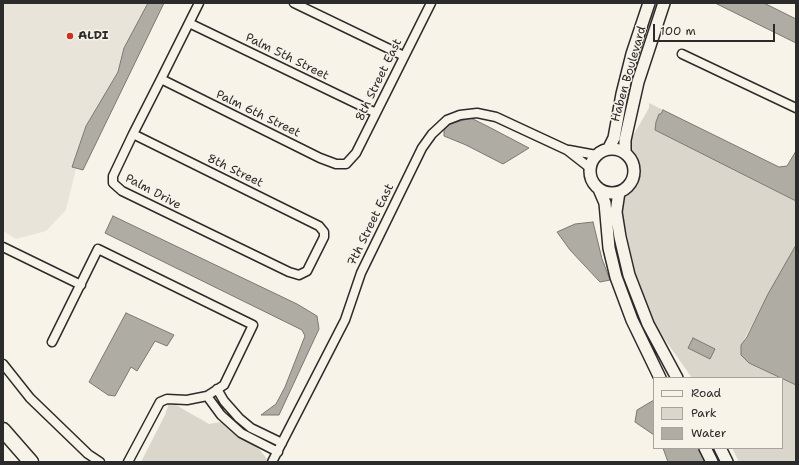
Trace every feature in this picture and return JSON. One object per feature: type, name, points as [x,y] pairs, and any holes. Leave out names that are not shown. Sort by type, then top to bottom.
[{"type":"highway","points":[[3,430],[31,462]]},
{"type":"street","name":"Palm Drive","points":[[199,3],[133,134],[113,176],[113,183],[117,188],[289,272],[299,275]]},
{"type":"street","points":[[294,3],[404,56]]},
{"type":"street","name":"8th Street East","points":[[346,164],[356,152],[431,3]]},
{"type":"street","name":"Haben Boulevard","points":[[609,148],[614,138],[622,94],[632,54],[650,3]]},
{"type":"street","name":"Haben Boulevard","points":[[625,153],[625,140],[638,82],[664,3]]},
{"type":"street","name":"Palm 5th Street","points":[[189,23],[376,113]]},
{"type":"street","points":[[682,54],[796,108]]},
{"type":"street","name":"Palm 6th Street","points":[[160,79],[320,158],[336,164],[346,164]]},
{"type":"street","name":"7th Street East","points":[[272,462],[345,320],[361,273],[422,148],[432,134],[447,120],[460,115],[477,113],[496,117],[567,150],[590,168]]},
{"type":"street","name":"8th Street","points":[[133,134],[319,226],[324,232],[324,237],[307,271],[299,275]]},
{"type":"street","points":[[599,189],[605,192],[619,192],[630,183],[633,177],[633,164],[625,153],[620,150],[609,148],[596,155],[590,168],[591,180],[599,189],[605,203],[609,248],[616,277],[632,320],[660,377]]},
{"type":"street","name":"7th Street East","points":[[567,150],[596,155]]},
{"type":"street","points":[[619,192],[616,212],[629,276],[648,324],[676,376]]},
{"type":"street","points":[[3,247],[81,285]]},
{"type":"street","points":[[52,342],[98,249],[253,325],[224,385],[207,396],[187,400],[167,399],[160,402],[128,462]]},
{"type":"street","points":[[3,364],[30,398],[88,454],[100,462]]},
{"type":"street","points":[[217,389],[230,408],[252,428],[282,443]]},
{"type":"street","points":[[207,396],[221,415],[246,436],[278,452]]},
{"type":"street","points":[[221,415],[230,408]]},
{"type":"street","points":[[246,436],[252,428]]},
{"type":"street","points":[[706,449],[712,462]]},
{"type":"street","points":[[720,449],[727,462]]},
{"type":"shaded area","points":[[3,3],[148,3],[124,48],[118,72],[86,126],[72,166],[76,168],[66,210],[46,231],[16,239],[3,231]]},
{"type":"green space","points":[[649,103],[663,110],[661,114],[659,114],[656,122],[656,130],[796,201],[796,245],[741,345],[749,363],[779,377],[691,377],[656,327],[638,285],[621,208],[623,194],[634,185],[638,171],[637,162],[630,151],[629,143],[649,108]]},
{"type":"green space","points":[[783,379],[796,385],[796,462],[739,462],[732,449],[783,449]]},
{"type":"green space","points":[[169,403],[176,405],[209,424],[221,422],[259,449],[267,459],[265,462],[141,462],[165,415]]},
{"type":"water","points":[[148,3],[164,3],[83,170],[72,167],[86,126],[118,72],[124,48]]},
{"type":"water","points":[[715,3],[764,3],[796,19],[796,43]]},
{"type":"water","points":[[663,110],[779,167],[787,166],[796,151],[796,201],[655,130],[659,114],[661,114]]},
{"type":"water","points":[[471,118],[529,148],[503,164],[466,145],[444,136],[444,130],[450,124]]},
{"type":"water","points":[[113,216],[297,304],[317,316],[319,329],[279,415],[261,415],[276,404],[285,387],[305,336],[302,330],[105,233]]},
{"type":"water","points":[[593,222],[602,259],[610,280],[600,282],[570,250],[557,232],[575,224]]},
{"type":"water","points":[[796,245],[796,385],[783,379],[783,377],[779,377],[749,363],[741,355],[741,345],[747,337],[768,294]]},
{"type":"water","points":[[126,313],[174,335],[167,346],[155,341],[137,371],[131,367],[115,396],[108,395],[89,382]]},
{"type":"water","points":[[693,338],[715,349],[710,359],[688,348]]},
{"type":"water","points":[[653,401],[653,434],[635,422],[637,410]]},
{"type":"water","points":[[663,449],[698,449],[705,462],[668,462]]},
{"type":"place","name":"ALDI","points":[[70,36]]}]
